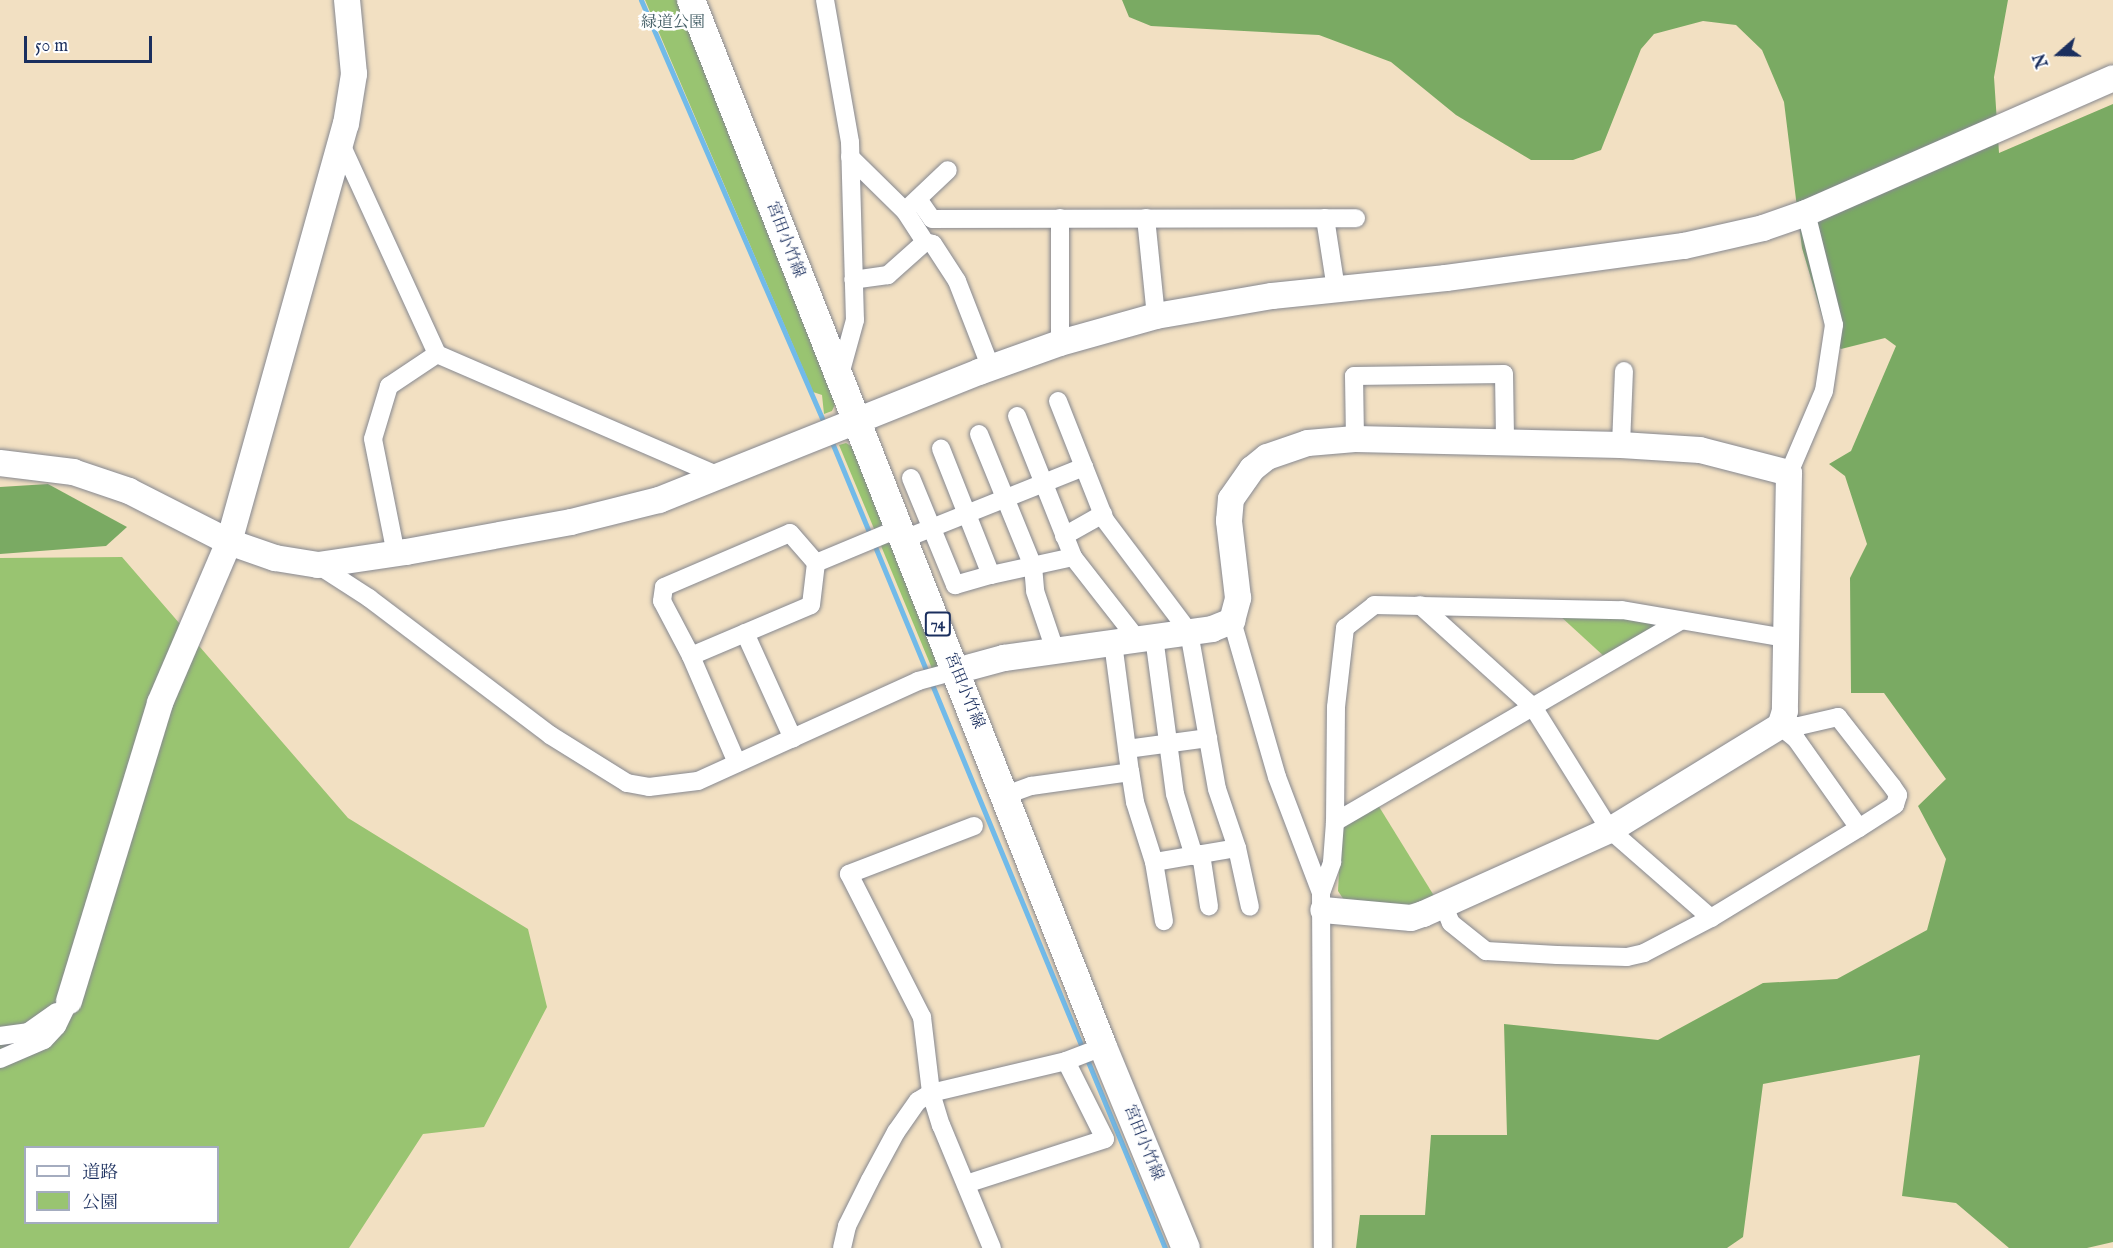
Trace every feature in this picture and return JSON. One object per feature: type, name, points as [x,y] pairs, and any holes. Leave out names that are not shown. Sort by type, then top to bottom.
[{"type":"main road","name":"宮田小竹線","points":[[691,0],[855,418],[886,537],[946,673],[1006,795],[1097,1049],[1186,1248]]},
{"type":"street","points":[[0,1059],[44,1040],[57,1026],[69,1001],[160,703],[229,542],[340,142],[354,74],[347,0]]},
{"type":"street","points":[[825,0],[850,157],[855,320],[839,379]]},
{"type":"street","points":[[0,463],[73,472],[129,491],[229,542],[275,558],[318,565],[396,554],[571,522],[658,501],[723,478],[855,418],[1060,343],[1156,316],[1212,304],[1684,246],[1762,228],[1806,213],[2113,78]]},
{"type":"street","points":[[340,142],[436,354],[723,478]]},
{"type":"street","points":[[850,157],[932,219],[1356,218]]},
{"type":"street","points":[[911,205],[948,170]]},
{"type":"street","points":[[911,205],[925,242]]},
{"type":"street","points":[[1780,726],[1785,711],[1789,473],[1824,391],[1834,325],[1806,213]]},
{"type":"street","points":[[1060,218],[1060,343]]},
{"type":"street","points":[[1146,218],[1156,316]]},
{"type":"street","points":[[1325,218],[1336,289]]},
{"type":"street","points":[[853,280],[888,275],[925,242]]},
{"type":"street","points":[[925,242],[933,244],[957,281],[991,368]]},
{"type":"street","points":[[396,554],[373,439],[389,386],[436,354]]},
{"type":"street","points":[[1621,445],[1624,371]]},
{"type":"street","points":[[1354,439],[1354,376],[1504,374],[1505,441]]},
{"type":"street","points":[[1058,400],[1103,514],[1189,632],[1217,789],[1238,848],[1250,907]]},
{"type":"street","points":[[1017,416],[1073,557],[1135,639],[1168,743],[1176,794],[1197,855],[1209,906]]},
{"type":"street","points":[[980,434],[1033,566],[1035,591],[1055,650]]},
{"type":"street","points":[[1322,902],[1277,777],[1232,621],[1238,598],[1228,521],[1231,499],[1240,484],[1267,457],[1287,448],[1354,439],[1505,441],[1700,450],[1789,473]]},
{"type":"street","points":[[941,449],[991,575]]},
{"type":"street","points":[[816,563],[886,537],[932,528],[1084,467]]},
{"type":"street","points":[[911,478],[955,585],[1073,557]]},
{"type":"street","points":[[1064,536],[1103,514]]},
{"type":"street","points":[[691,656],[811,605],[816,563],[790,533],[664,587],[662,601],[691,656],[737,764]]},
{"type":"street","points":[[318,565],[369,598],[550,735],[627,783],[674,786],[737,764],[918,681],[1055,650],[1212,629],[1232,621]]},
{"type":"street","points":[[1323,1248],[1322,902],[1332,862],[1335,822],[1336,707],[1345,628],[1374,605],[1420,605],[1622,610],[1785,638]]},
{"type":"street","points":[[1420,605],[1533,707],[1610,830],[1711,918]]},
{"type":"street","points":[[1335,822],[1681,621]]},
{"type":"street","points":[[745,633],[793,738]]},
{"type":"street","points":[[1135,639],[1127,749],[1135,802],[1154,862],[1164,921]]},
{"type":"street","points":[[1322,902],[1411,918],[1444,906],[1610,830],[1780,726],[1799,726],[1838,717],[1898,795],[1896,805],[1711,918],[1644,953],[1627,957],[1486,951],[1451,923],[1444,906]]},
{"type":"street","points":[[1780,726],[1796,739],[1859,828]]},
{"type":"street","points":[[1127,749],[1208,738]]},
{"type":"street","points":[[1006,795],[1031,786],[1130,772]]},
{"type":"street","points":[[974,826],[849,873],[922,1017],[931,1093],[992,1248]]},
{"type":"street","points":[[1154,862],[1238,848]]},
{"type":"street","points":[[0,1036],[42,1026],[69,1001]]},
{"type":"street","points":[[842,1248],[847,1226],[896,1132],[918,1101],[931,1093],[1070,1059],[1097,1049]]},
{"type":"street","points":[[966,1184],[1105,1139],[1070,1059]]},
{"type":"green space","name":"緑道公園","points":[[645,0],[682,0],[837,400],[832,411],[824,414],[822,395],[813,392]]},
{"type":"green space","points":[[1122,0],[2008,0],[1994,77],[1999,153],[2113,104],[2113,1242],[2087,1248],[2009,1248],[1956,1203],[1902,1196],[1920,1055],[1763,1084],[1743,1237],[1727,1248],[1356,1248],[1360,1215],[1425,1215],[1431,1135],[1507,1135],[1504,1024],[1658,1040],[1763,983],[1837,979],[1927,930],[1946,859],[1918,806],[1946,779],[1884,693],[1851,693],[1850,578],[1867,544],[1845,476],[1829,464],[1851,451],[1896,346],[1885,338],[1841,349],[1829,339],[1802,248],[1784,102],[1762,50],[1736,25],[1703,21],[1654,34],[1641,49],[1601,150],[1573,160],[1531,160],[1456,115],[1391,62],[1319,35],[1151,26],[1129,17]]},
{"type":"green space","points":[[846,443],[861,452],[888,520],[875,531],[839,445]]},
{"type":"green space","points":[[48,484],[127,527],[106,546],[0,554],[0,487]]},
{"type":"green space","points":[[896,540],[944,661],[933,671],[879,541]]},
{"type":"green space","points":[[122,557],[348,818],[528,929],[547,1007],[484,1127],[423,1134],[349,1248],[0,1248],[0,558]]},
{"type":"green space","points":[[1559,615],[1656,620],[1660,629],[1607,659]]},
{"type":"green space","points":[[1378,805],[1436,899],[1413,909],[1346,903],[1338,891],[1341,833],[1346,823]]},
{"type":"waterway","points":[[641,0],[825,426]]},
{"type":"waterway","points":[[831,440],[1165,1248]]}]
